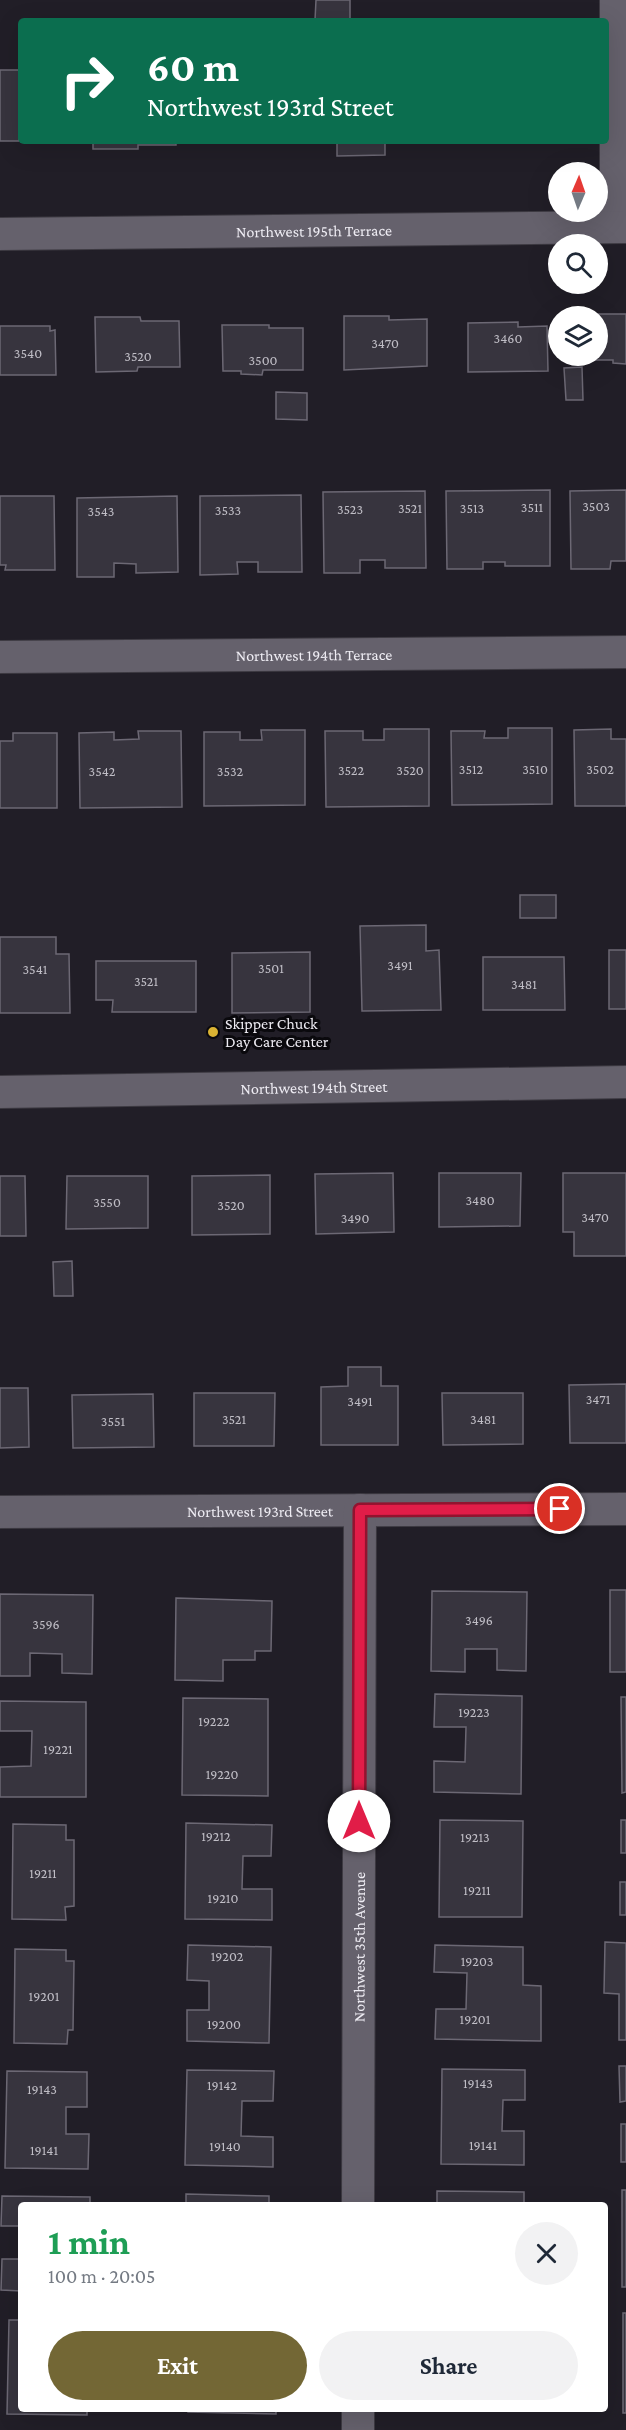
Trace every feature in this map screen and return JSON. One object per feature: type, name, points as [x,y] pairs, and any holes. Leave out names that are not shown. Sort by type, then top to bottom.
[{"type":"street","points":[[616,0],[621,227]]},
{"type":"street","name":"Northwest 195th Terrace","points":[[0,234],[621,227]]},
{"type":"street","name":"Northwest 194th Terrace","points":[[0,657],[626,652]]},
{"type":"street","name":"Northwest 194th Street","points":[[0,1092],[626,1082]]},
{"type":"street","name":"Northwest 193rd Street","points":[[0,1512],[626,1509]]},
{"type":"street","name":"Northwest 35th Avenue","points":[[358,2202],[360,1510]]},
{"type":"street","points":[[358,2412],[358,2430]]},
{"type":"building","points":[[316,0],[350,0],[350,18],[315,18]]},
{"type":"building","points":[[0,70],[18,70],[18,141],[0,141]]},
{"type":"building","points":[[93,144],[176,144],[138,145],[138,149],[93,149]]},
{"type":"building","points":[[337,144],[385,144],[385,155],[337,156]]},
{"type":"building","points":[[608,314],[626,314],[626,364],[613,363],[613,360],[608,360]]},
{"type":"building","points":[[344,316],[389,316],[389,320],[427,319],[427,366],[344,370]]},
{"type":"building","points":[[95,317],[140,317],[141,321],[179,321],[180,367],[138,367],[137,371],[96,372]]},
{"type":"building","points":[[518,322],[518,327],[547,326],[548,371],[468,372],[468,323]]},
{"type":"building","points":[[222,325],[303,328],[303,370],[263,370],[262,375],[241,374],[241,371],[223,371]]},
{"type":"building","points":[[0,326],[50,326],[50,331],[55,330],[56,375],[0,375]]},
{"type":"building","points":[[582,367],[583,400],[566,400],[564,368]]},
{"type":"building","points":[[276,392],[307,393],[307,420],[276,419]]},
{"type":"building","points":[[550,490],[550,566],[505,566],[505,562],[483,562],[483,569],[447,569],[446,491]]},
{"type":"building","points":[[626,490],[626,561],[611,561],[610,569],[571,569],[570,491]]},
{"type":"building","points":[[425,491],[426,568],[385,568],[385,560],[360,560],[360,573],[324,573],[323,492]]},
{"type":"building","points":[[301,495],[302,572],[258,572],[258,562],[237,562],[238,574],[200,575],[200,496]]},
{"type":"building","points":[[0,496],[54,496],[55,570],[5,570],[6,565],[0,565]]},
{"type":"building","points":[[177,496],[178,572],[136,573],[136,564],[114,563],[114,577],[77,577],[77,498]]},
{"type":"building","points":[[508,728],[552,728],[552,804],[452,805],[451,731],[485,731],[484,738],[508,738]]},
{"type":"building","points":[[384,729],[429,729],[429,806],[326,807],[325,731],[363,731],[363,740],[384,740]]},
{"type":"building","points":[[611,729],[611,739],[626,739],[626,806],[575,806],[574,730]]},
{"type":"building","points":[[261,730],[305,730],[305,805],[204,806],[204,732],[240,732],[240,740],[262,740]]},
{"type":"building","points":[[138,731],[181,731],[182,807],[80,808],[79,733],[114,732],[114,740],[139,739]]},
{"type":"building","points":[[13,733],[57,733],[57,808],[0,808],[0,741],[13,741]]},
{"type":"building","points":[[520,895],[556,895],[556,918],[520,918]]},
{"type":"building","points":[[426,925],[426,951],[439,950],[441,1010],[362,1011],[360,926]]},
{"type":"building","points":[[0,937],[56,937],[56,954],[69,954],[70,1013],[0,1013]]},
{"type":"building","points":[[609,950],[626,950],[626,1009],[609,1009]]},
{"type":"building","points":[[310,952],[310,1012],[232,1013],[232,953]]},
{"type":"building","points":[[483,957],[564,957],[565,1010],[483,1010]]},
{"type":"building","points":[[96,961],[196,961],[196,1012],[112,1012],[113,1000],[96,1000]]},
{"type":"building","points":[[393,1173],[394,1232],[316,1234],[315,1174]]},
{"type":"building","points":[[439,1173],[521,1173],[520,1226],[439,1227]]},
{"type":"building","points":[[563,1173],[626,1173],[626,1256],[574,1256],[574,1232],[563,1232]]},
{"type":"building","points":[[270,1175],[270,1234],[192,1235],[192,1176]]},
{"type":"building","points":[[0,1176],[25,1176],[26,1236],[0,1236]]},
{"type":"building","points":[[67,1176],[148,1176],[148,1228],[66,1229]]},
{"type":"building","points":[[72,1261],[73,1296],[54,1296],[53,1262]]},
{"type":"building","points":[[348,1367],[381,1367],[381,1386],[398,1386],[398,1445],[321,1445],[321,1387],[348,1386]]},
{"type":"building","points":[[626,1384],[626,1443],[570,1443],[569,1385]]},
{"type":"building","points":[[0,1388],[28,1388],[29,1447],[0,1448]]},
{"type":"building","points":[[194,1393],[275,1393],[274,1446],[194,1446]]},
{"type":"building","points":[[442,1393],[523,1393],[523,1444],[443,1445]]},
{"type":"building","points":[[153,1394],[154,1447],[73,1448],[72,1395]]},
{"type":"building","points":[[610,1590],[626,1590],[626,1672],[610,1672]]},
{"type":"building","points":[[432,1591],[527,1592],[526,1671],[497,1670],[497,1649],[465,1649],[465,1672],[431,1671]]},
{"type":"building","points":[[0,1594],[93,1595],[92,1674],[62,1673],[62,1654],[30,1653],[30,1676],[0,1676]]},
{"type":"building","points":[[176,1598],[272,1601],[271,1651],[255,1651],[255,1660],[223,1660],[223,1681],[175,1680]]},
{"type":"building","points":[[435,1694],[522,1696],[521,1794],[434,1792],[434,1761],[465,1762],[466,1727],[434,1727]]},
{"type":"building","points":[[621,1697],[626,1697],[626,1792],[622,1793]]},
{"type":"building","points":[[183,1698],[268,1699],[268,1796],[182,1795]]},
{"type":"building","points":[[0,1701],[86,1702],[86,1797],[0,1797],[0,1767],[31,1766],[32,1731],[0,1731]]},
{"type":"building","points":[[440,1820],[523,1821],[522,1917],[439,1917]]},
{"type":"building","points":[[621,1820],[626,1820],[626,1853],[621,1853]]},
{"type":"building","points":[[186,1823],[272,1825],[271,1856],[243,1856],[242,1889],[272,1889],[272,1920],[185,1919]]},
{"type":"building","points":[[13,1824],[66,1825],[66,1840],[74,1840],[74,1906],[65,1907],[66,1920],[12,1919]]},
{"type":"building","points":[[620,1882],[626,1882],[626,1915],[620,1915]]},
{"type":"building","points":[[605,1942],[626,1943],[626,2040],[619,2040],[619,1994],[604,1993]]},
{"type":"building","points":[[188,1945],[271,1947],[269,2043],[187,2041],[187,2010],[209,2010],[209,1981],[187,1980]]},
{"type":"building","points":[[435,1945],[523,1947],[523,1985],[541,1986],[541,2041],[435,2039],[436,2009],[466,2009],[467,1973],[434,1972]]},
{"type":"building","points":[[15,1949],[66,1950],[66,1961],[74,1961],[73,2030],[68,2030],[67,2044],[14,2043]]},
{"type":"building","points":[[619,2066],[626,2066],[626,2101],[620,2102]]},
{"type":"building","points":[[442,2069],[525,2070],[525,2100],[503,2100],[502,2131],[524,2131],[524,2165],[441,2164]]},
{"type":"building","points":[[187,2070],[274,2071],[273,2101],[242,2101],[241,2136],[273,2137],[273,2167],[185,2165]]},
{"type":"building","points":[[7,2071],[87,2072],[87,2107],[66,2107],[66,2134],[89,2134],[88,2169],[5,2168]]},
{"type":"building","points":[[621,2124],[626,2124],[626,2162],[621,2162]]},
{"type":"building","points":[[622,2190],[626,2190],[626,2287],[622,2287]]},
{"type":"building","points":[[437,2191],[524,2192],[524,2202],[437,2202]]},
{"type":"building","points":[[186,2194],[269,2196],[269,2202],[186,2202]]},
{"type":"building","points":[[2,2196],[90,2197],[90,2202],[18,2202],[18,2226],[1,2226]]},
{"type":"building","points":[[2,2259],[18,2259],[18,2291],[1,2290]]},
{"type":"building","points":[[623,2313],[626,2313],[626,2413],[623,2413]]},
{"type":"building","points":[[9,2320],[18,2320],[18,2412],[87,2412],[87,2415],[7,2414]]},
{"type":"building","points":[[188,2412],[276,2412],[276,2414]]},
{"type":"place","name":"Skipper Chuck Day Care Center","points":[[213,1032]]},
{"type":"route","points":[[359,1821],[360,1510],[560,1509]]}]
